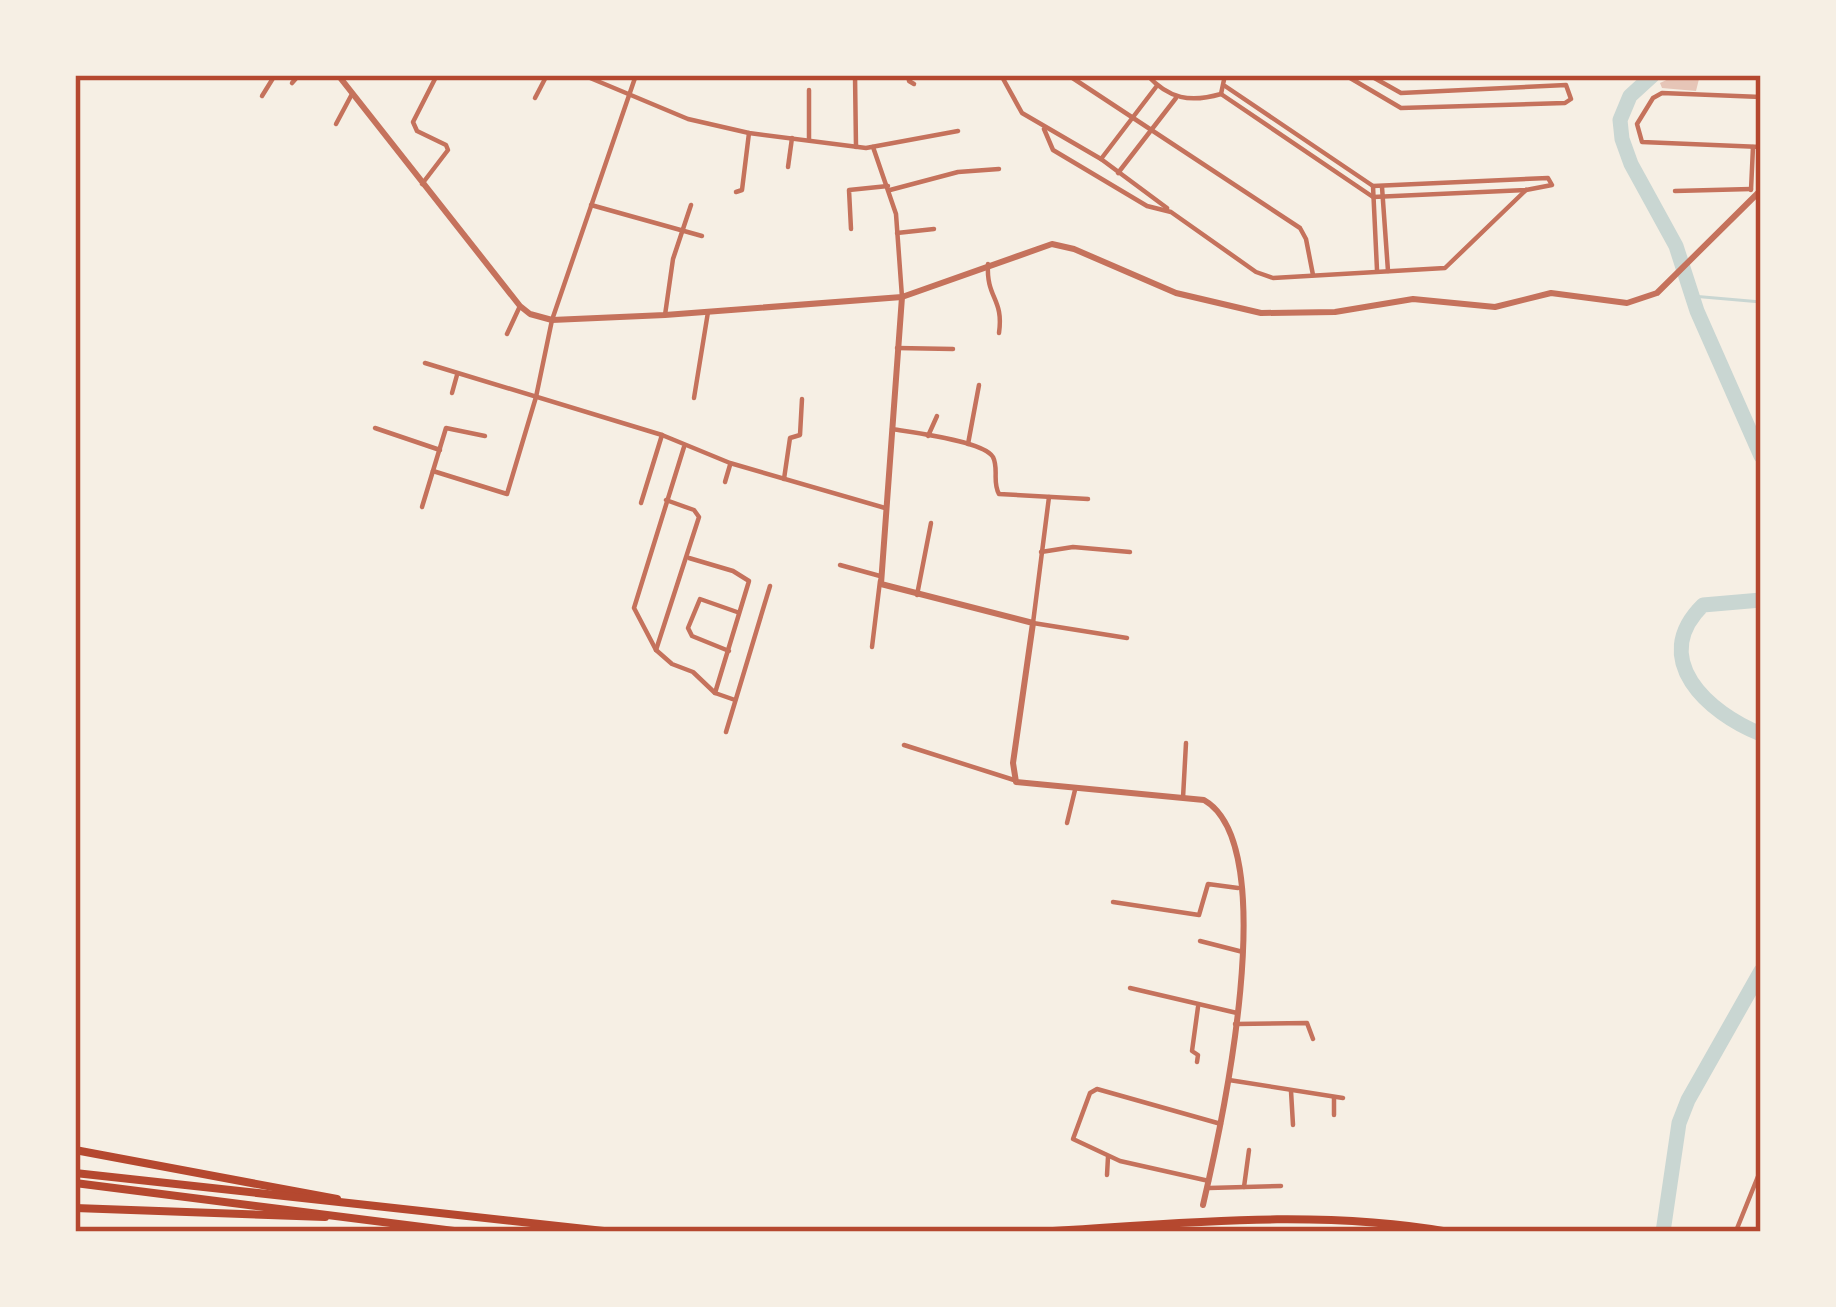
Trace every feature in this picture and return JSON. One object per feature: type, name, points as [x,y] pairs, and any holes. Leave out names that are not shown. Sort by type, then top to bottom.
[{"type":"highway","points":[[75,1150],[374,1206]]},
{"type":"highway","points":[[75,1173],[613,1232]]},
{"type":"highway","points":[[75,1183],[462,1232]]},
{"type":"highway","points":[[75,1208],[369,1217]]},
{"type":"highway","points":[[1037,1232],[1250,1221],[1347,1222],[1449,1232]]},
{"type":"street","points":[[262,96],[275,75]]},
{"type":"street","points":[[292,83],[298,75]]},
{"type":"street","points":[[338,75],[520,306],[551,324],[902,296],[1047,245],[1065,246],[1168,290],[1261,313],[1335,312],[1413,299],[1495,307],[1551,293],[1627,304],[1648,298],[1669,282],[1755,192],[1757,147],[1642,142],[1638,119],[1662,93],[1761,97]]},
{"type":"street","points":[[422,184],[448,150],[417,131],[413,122],[437,75]]},
{"type":"street","points":[[535,98],[547,75]]},
{"type":"street","points":[[583,75],[713,127],[748,133],[856,148],[958,131]]},
{"type":"street","points":[[433,471],[507,494],[536,397],[551,324],[636,75]]},
{"type":"street","points":[[855,75],[856,148]]},
{"type":"street","points":[[908,75],[914,85]]},
{"type":"street","points":[[1001,75],[1016,109],[1101,159],[1266,277],[1448,267],[1526,190]]},
{"type":"street","points":[[1068,75],[1300,228],[1312,275]]},
{"type":"street","points":[[1147,75],[1176,98],[1202,99],[1221,94],[1225,75]]},
{"type":"street","points":[[1345,75],[1401,108],[1565,103],[1571,99],[1566,85],[1401,93],[1369,75]]},
{"type":"street","points":[[1101,159],[1157,86]]},
{"type":"street","points":[[1221,94],[1373,197],[1526,190],[1552,183],[1373,186],[1225,86]]},
{"type":"street","points":[[809,90],[809,140]]},
{"type":"street","points":[[1401,93],[1401,108]]},
{"type":"street","points":[[336,124],[352,94]]},
{"type":"street","points":[[1118,173],[1176,98]]},
{"type":"street","points":[[1044,129],[1053,150],[1147,206],[1171,212]]},
{"type":"street","points":[[736,192],[742,190],[748,133]]},
{"type":"street","points":[[788,167],[792,138]]},
{"type":"street","points":[[872,646],[902,296],[890,188],[873,147]]},
{"type":"street","points":[[850,229],[849,190],[999,170]]},
{"type":"street","points":[[1449,184],[1450,194]]},
{"type":"street","points":[[1373,186],[1377,272]]},
{"type":"street","points":[[1382,187],[1388,271]]},
{"type":"street","points":[[1675,191],[1755,192]]},
{"type":"street","points":[[1493,192],[1508,208]]},
{"type":"street","points":[[591,205],[702,236]]},
{"type":"street","points":[[664,316],[673,259],[691,205]]},
{"type":"street","points":[[897,233],[934,229]]},
{"type":"street","points":[[988,264],[989,289],[1002,310],[999,333]]},
{"type":"street","points":[[507,334],[520,306]]},
{"type":"street","points":[[694,398],[708,312]]},
{"type":"street","points":[[897,348],[953,350]]},
{"type":"street","points":[[425,364],[885,508]]},
{"type":"street","points":[[452,393],[457,373]]},
{"type":"street","points":[[968,444],[979,385]]},
{"type":"street","points":[[784,479],[790,437],[800,435],[802,399]]},
{"type":"street","points":[[928,436],[937,416]]},
{"type":"street","points":[[422,507],[448,426],[485,436]]},
{"type":"street","points":[[375,428],[440,450]]},
{"type":"street","points":[[891,429],[968,444],[992,455],[997,493],[1088,499]]},
{"type":"street","points":[[641,502],[662,435]]},
{"type":"street","points":[[685,446],[633,605],[656,650],[671,664],[697,674],[715,694],[735,700]]},
{"type":"street","points":[[725,482],[730,463]]},
{"type":"street","points":[[1014,780],[1012,763],[1049,496]]},
{"type":"street","points":[[656,650],[699,517],[695,510],[666,500]]},
{"type":"street","points":[[917,595],[931,523]]},
{"type":"street","points":[[1041,552],[1081,547],[1130,552]]},
{"type":"street","points":[[689,557],[747,578],[715,694]]},
{"type":"street","points":[[840,565],[880,579],[886,587],[917,595],[1033,623],[1127,638]]},
{"type":"street","points":[[726,732],[770,586]]},
{"type":"street","points":[[729,651],[690,635],[688,628],[700,599],[761,611]]},
{"type":"street","points":[[1184,798],[1186,742]]},
{"type":"street","points":[[904,745],[1014,780],[1206,801],[1221,814],[1235,848],[1243,889],[1243,952],[1229,1080],[1203,1205]]},
{"type":"street","points":[[1067,823],[1075,790]]},
{"type":"street","points":[[1113,902],[1199,915],[1208,884],[1243,889]]},
{"type":"street","points":[[1200,941],[1243,952]]},
{"type":"street","points":[[1130,988],[1237,1013]]},
{"type":"street","points":[[1197,1062],[1192,1049],[1198,1005]]},
{"type":"street","points":[[1235,1024],[1307,1023],[1313,1039]]},
{"type":"street","points":[[1229,1080],[1343,1098]]},
{"type":"street","points":[[1221,1124],[1094,1089],[1073,1141],[1208,1185],[1281,1186]]},
{"type":"street","points":[[1291,1091],[1293,1125]]},
{"type":"street","points":[[1334,1098],[1334,1115]]},
{"type":"street","points":[[1244,1187],[1250,1150]]},
{"type":"street","points":[[1107,1175],[1108,1156]]},
{"type":"street","points":[[1736,1231],[1758,1190],[1761,1168]]},
{"type":"building","points":[[1677,75],[1700,75],[1696,91],[1662,88],[1660,83]]},
{"type":"waterway","points":[[1653,75],[1630,96],[1620,120],[1622,139],[1676,246],[1697,311],[1761,456]]},
{"type":"waterway","points":[[1692,296],[1761,302]]},
{"type":"waterway","points":[[1761,600],[1703,605],[1681,645],[1691,682],[1705,698],[1761,734]]},
{"type":"waterway","points":[[1663,1232],[1679,1123],[1761,971]]}]
